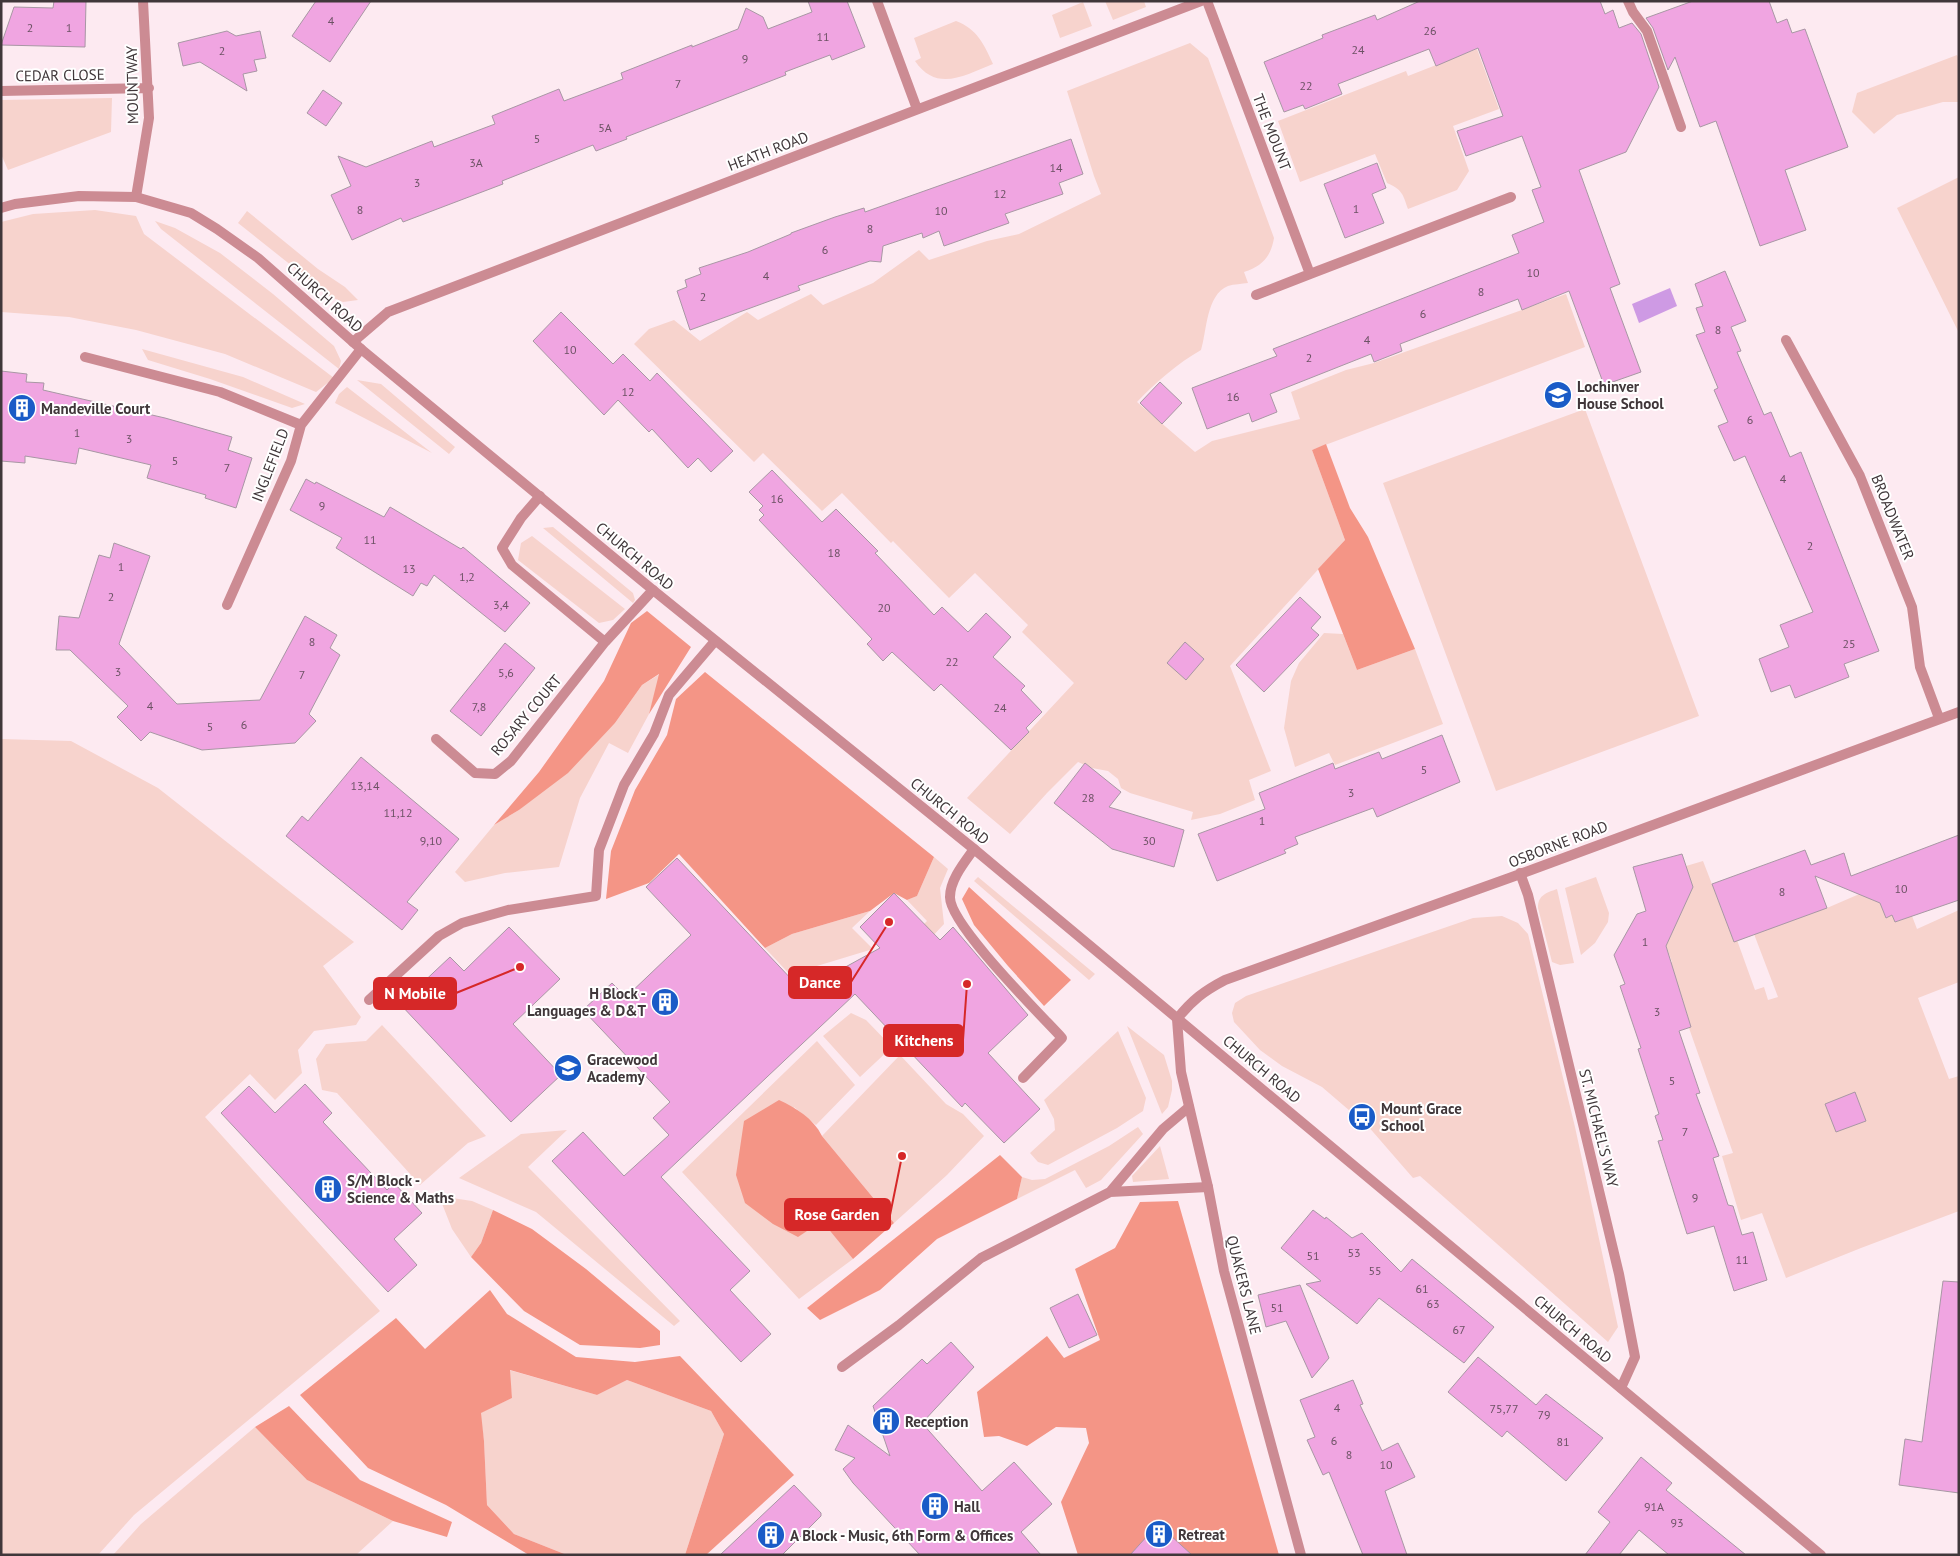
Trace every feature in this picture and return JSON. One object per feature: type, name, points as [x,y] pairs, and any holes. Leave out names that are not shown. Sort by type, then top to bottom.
[{"type":"street","name":"MOUNTWAY","points":[[136,197],[149,118],[149,88],[143,1]]},
{"type":"street","points":[[877,1],[917,109]]},
{"type":"street","name":"HEATH ROAD","points":[[352,342],[388,312],[1201,1]]},
{"type":"street","name":"THE MOUNT","points":[[1207,1],[1310,274]]},
{"type":"street","points":[[1628,1],[1633,12],[1647,31],[1681,128]]},
{"type":"street","name":"CEDAR CLOSE","points":[[1,91],[149,88]]},
{"type":"street","name":"CHURCH ROAD","points":[[1,208],[15,204],[79,196],[136,197],[191,213],[258,258],[352,342],[653,590],[974,849],[1821,1555]]},
{"type":"street","points":[[1256,295],[1511,197]]},
{"type":"street","name":"BROADWATER","points":[[1786,340],[1860,476],[1912,607],[1920,667],[1939,718]]},
{"type":"street","name":"INGLEFIELD","points":[[227,604],[291,461],[301,425],[361,349]]},
{"type":"street","points":[[85,357],[220,392],[301,425]]},
{"type":"street","points":[[540,496],[521,518],[502,548],[512,565],[605,642]]},
{"type":"street","name":"ROSARY COURT","points":[[436,739],[475,772],[495,774],[511,760],[605,642],[653,590]]},
{"type":"street","points":[[369,1000],[439,936],[462,923],[508,910],[596,896],[599,850],[624,785],[654,734],[669,695],[715,640]]},
{"type":"street","name":"OSBORNE ROAD","points":[[1177,1018],[1192,1000],[1225,980],[1959,712]]},
{"type":"street","points":[[974,849],[955,878],[950,898],[955,917],[984,954],[1062,1038],[1023,1078]]},
{"type":"street","name":"ST. MICHAEL'S WAY","points":[[1520,873],[1528,895],[1619,1274],[1632,1340],[1635,1357],[1621,1388]]},
{"type":"street","name":"QUAKERS LANE","points":[[1177,1018],[1181,1072],[1208,1187],[1224,1271],[1301,1555]]},
{"type":"street","points":[[842,1367],[899,1325],[981,1258],[1110,1192],[1163,1129],[1189,1107]]},
{"type":"street","points":[[1110,1192],[1208,1187]]},
{"type":"shaded area","points":[[1105,1],[1144,1],[1146,7],[1113,20]]},
{"type":"shaded area","points":[[1083,2],[1092,26],[1060,38],[1052,15]]},
{"type":"shaded area","points":[[956,21],[975,33],[993,64],[952,79],[933,77],[915,61],[921,58],[914,38]]},
{"type":"shaded area","points":[[1190,43],[1208,58],[1274,238],[1271,250],[1265,260],[1251,270],[1244,272],[1248,283],[1228,286],[1215,297],[1208,314],[1201,350],[1168,373],[1137,402],[1195,452],[1212,441],[1300,419],[1291,392],[1346,370],[1374,363],[1566,294],[1585,347],[1312,450],[1345,540],[1230,666],[1271,771],[1249,780],[1255,800],[1220,814],[1191,820],[1193,812],[1130,793],[1121,788],[1118,779],[1108,771],[1092,768],[1078,762],[1010,834],[967,798],[1074,683],[1022,632],[1028,625],[975,573],[949,598],[842,493],[822,511],[763,453],[754,462],[634,344],[649,329],[674,320],[700,341],[747,312],[758,320],[811,294],[823,305],[873,283],[919,250],[929,260],[987,241],[1019,234],[1101,194],[1067,91]]},
{"type":"shaded area","points":[[1477,49],[1499,109],[1453,126],[1469,171],[1457,190],[1408,209],[1402,193],[1387,183],[1375,154],[1300,182],[1278,121],[1406,71],[1408,76]]},
{"type":"shaded area","points":[[1957,55],[1959,59],[1959,102],[1943,102],[1897,115],[1874,134],[1852,112],[1857,93]]},
{"type":"shaded area","points":[[112,98],[111,132],[8,170],[1,154],[1,100]]},
{"type":"shaded area","points":[[1959,177],[1959,333],[1897,208]]},
{"type":"shaded area","points":[[95,210],[136,216],[144,234],[334,378],[316,392],[225,354],[136,330],[69,317],[1,312],[1,222],[33,214]]},
{"type":"shaded area","points":[[247,211],[318,269],[345,287],[358,300],[343,302],[331,297],[238,223]]},
{"type":"shaded area","points":[[155,221],[175,228],[220,253],[273,294],[334,346],[341,361],[339,369],[161,229]]},
{"type":"shaded area","points":[[1670,288],[1677,306],[1639,323],[1632,304]]},
{"type":"shaded area","points":[[142,349],[243,377],[305,404],[292,408],[210,379],[148,360]]},
{"type":"shaded area","points":[[357,380],[381,384],[455,447],[449,454]]},
{"type":"shaded area","points":[[347,387],[432,453],[335,403],[339,394]]},
{"type":"shaded area","points":[[1585,409],[1699,716],[1496,791],[1383,483]]},
{"type":"shaded area","points":[[1326,444],[1350,508],[1368,537],[1415,649],[1357,670],[1318,569],[1345,540],[1312,450]]},
{"type":"shaded area","points":[[553,527],[633,593],[635,600],[633,603],[543,528]]},
{"type":"shaded area","points":[[532,536],[625,609],[613,620],[599,623],[518,560],[521,543]]},
{"type":"shaded area","points":[[647,611],[691,647],[649,714],[659,674],[642,685],[615,723],[568,773],[519,810],[494,825],[539,772],[604,681],[631,623]]},
{"type":"shaded area","points":[[1324,633],[1343,634],[1357,670],[1415,649],[1443,724],[1335,765],[1329,753],[1295,767],[1284,728],[1291,681],[1299,663]]},
{"type":"shaded area","points":[[705,672],[934,857],[917,896],[907,900],[894,893],[870,911],[792,934],[765,948],[679,854],[649,883],[606,899],[611,851],[635,790],[667,735],[676,699]]},
{"type":"shaded area","points":[[660,674],[649,714],[628,753],[609,743],[580,798],[559,867],[505,873],[465,882],[455,872],[494,825],[519,810],[615,723],[642,685]]},
{"type":"shaded area","points":[[1,739],[71,741],[158,788],[354,942],[323,966],[361,1017],[356,1025],[314,1031],[298,1050],[302,1073],[275,1100],[250,1074],[205,1117],[380,1311],[134,1515],[98,1555],[1,1555]]},
{"type":"shaded area","points":[[934,857],[948,869],[940,888],[944,924],[916,954],[905,943],[927,921],[907,900],[917,896]]},
{"type":"shaded area","points":[[1703,861],[1734,941],[1737,940],[1755,990],[1764,987],[1768,1000],[1778,997],[1754,934],[1827,908],[1864,892],[1866,897],[1880,903],[1886,918],[1892,915],[1896,922],[1912,916],[1917,929],[1959,910],[1959,982],[1918,998],[1949,1079],[1959,1076],[1959,1211],[1786,1278],[1762,1213],[1741,1220],[1722,1156],[1733,1153],[1689,1028],[1691,1027],[1681,995],[1666,964],[1672,962],[1661,932],[1688,873],[1686,866]]},
{"type":"shaded area","points":[[978,877],[1095,974],[1089,980],[974,881]]},
{"type":"shaded area","points":[[1596,877],[1609,913],[1608,922],[1595,943],[1581,955],[1565,888]]},
{"type":"shaded area","points":[[969,887],[1071,980],[1044,1006],[974,925],[962,899]]},
{"type":"shaded area","points":[[1557,889],[1574,963],[1560,965],[1552,962],[1538,908],[1541,897]]},
{"type":"shaded area","points":[[870,911],[852,928],[873,949],[807,969],[795,980],[765,948],[792,934]]},
{"type":"shaded area","points":[[1502,916],[1518,923],[1528,934],[1575,1127],[1618,1327],[1608,1342],[1420,1176],[1413,1178],[1367,1125],[1371,1120],[1355,1106],[1350,1111],[1322,1087],[1282,1066],[1260,1050],[1234,1022],[1232,1013],[1235,1003],[1246,996],[1473,918]]},
{"type":"shaded area","points":[[851,1013],[866,1020],[892,1047],[860,1077],[823,1036]]},
{"type":"shaded area","points":[[382,1025],[486,1136],[468,1143],[420,1185],[337,1093],[322,1090],[316,1059],[326,1044],[366,1041]]},
{"type":"shaded area","points":[[1127,1026],[1164,1055],[1172,1081],[1172,1090],[1168,1107],[1162,1114]]},
{"type":"shaded area","points":[[1118,1031],[1146,1098],[1143,1111],[1117,1128],[1048,1165],[1038,1162],[1030,1153],[1055,1130],[1054,1119],[1044,1100]]},
{"type":"shaded area","points":[[817,1041],[855,1085],[816,1125],[794,1107],[822,1220],[853,1259],[799,1299],[682,1172]]},
{"type":"shaded area","points":[[900,1055],[946,1104],[963,1114],[984,1136],[947,1175],[894,1223],[822,1136]]},
{"type":"shaded area","points":[[779,1100],[798,1110],[814,1124],[894,1223],[853,1259],[822,1221],[798,1237],[773,1224],[745,1203],[736,1175],[744,1121]]},
{"type":"shaded area","points":[[1138,1127],[1143,1134],[1101,1180],[1086,1188],[1075,1170],[1017,1199],[1022,1177],[1032,1180],[1045,1179],[1109,1146]]},
{"type":"shaded area","points":[[567,1130],[528,1167],[680,1321],[674,1326],[536,1212],[459,1178],[521,1134]]},
{"type":"shaded area","points":[[1160,1146],[1169,1179],[1133,1182],[1132,1176]]},
{"type":"shaded area","points":[[1000,1155],[1022,1177],[1017,1199],[937,1239],[880,1290],[820,1320],[807,1308]]},
{"type":"shaded area","points":[[439,1196],[472,1201],[493,1210],[481,1243],[471,1257],[452,1229]]},
{"type":"shaded area","points":[[1178,1201],[1279,1555],[1078,1555],[1061,1502],[1089,1443],[1086,1428],[1056,1427],[1027,1446],[999,1436],[984,1437],[977,1392],[1047,1336],[1064,1358],[1100,1340],[1075,1269],[1115,1248],[1140,1202]]},
{"type":"shaded area","points":[[493,1210],[532,1229],[586,1269],[660,1331],[660,1345],[640,1348],[580,1345],[524,1311],[471,1257],[481,1243]]},
{"type":"shaded area","points":[[490,1290],[507,1314],[576,1357],[635,1362],[680,1356],[794,1475],[706,1555],[685,1555],[724,1434],[711,1411],[627,1380],[597,1395],[510,1370],[512,1398],[481,1413],[487,1505],[514,1534],[567,1555],[529,1555],[446,1505],[368,1468],[300,1395],[396,1318],[425,1349]]},
{"type":"shaded area","points":[[509,1370],[597,1395],[627,1380],[711,1411],[724,1434],[685,1555],[567,1555],[514,1534],[487,1505],[484,1441],[480,1413],[512,1398]]},
{"type":"shaded area","points":[[289,1406],[360,1480],[452,1522],[447,1537],[393,1521],[307,1480],[255,1427]]},
{"type":"shaded area","points":[[255,1427],[307,1480],[393,1521],[356,1555],[113,1555],[141,1524]]},
{"type":"building","points":[[54,1],[86,1],[85,47],[1,45],[14,7],[53,8]]},
{"type":"building","points":[[316,1],[371,1],[330,62],[292,36]]},
{"type":"building","points":[[808,1],[847,1],[865,47],[832,60],[830,55],[785,72],[786,75],[626,137],[627,139],[596,151],[593,145],[502,181],[503,184],[403,222],[401,218],[352,240],[331,195],[351,186],[338,156],[366,167],[432,141],[434,147],[495,124],[492,116],[559,89],[564,101],[623,79],[621,73],[738,29],[746,8],[763,17],[768,29],[812,12]]},
{"type":"building","points":[[1420,1],[1600,1],[1605,14],[1613,10],[1619,28],[1632,23],[1641,34],[1659,87],[1626,152],[1579,170],[1620,284],[1610,288],[1641,372],[1604,385],[1569,291],[1522,310],[1518,299],[1400,344],[1402,351],[1374,362],[1371,354],[1270,394],[1277,412],[1252,422],[1249,413],[1207,429],[1192,388],[1277,356],[1273,349],[1519,253],[1512,235],[1544,222],[1532,190],[1541,187],[1522,136],[1466,156],[1457,131],[1503,116],[1478,48],[1436,66],[1429,49],[1338,84],[1342,94],[1305,109],[1303,105],[1284,112],[1264,62],[1323,38],[1322,35],[1375,15],[1377,20]]},
{"type":"building","points":[[1693,1],[1769,1],[1777,23],[1787,19],[1792,33],[1805,29],[1848,147],[1785,170],[1806,230],[1760,246],[1716,121],[1700,127],[1675,57],[1668,70],[1653,28],[1646,18]]},
{"type":"building","points":[[227,31],[236,36],[260,31],[266,58],[254,60],[257,71],[243,74],[247,91],[200,62],[183,66],[178,43]]},
{"type":"building","points":[[323,90],[342,103],[326,126],[307,113]]},
{"type":"building","points":[[1071,139],[1083,174],[1059,183],[1063,194],[1005,214],[1009,223],[944,246],[939,231],[923,238],[922,233],[883,246],[881,262],[870,261],[798,286],[800,290],[690,330],[677,291],[687,287],[685,280],[701,274],[699,268],[748,252],[791,233],[835,217],[864,208],[865,212]]},
{"type":"building","points":[[1377,163],[1386,188],[1372,194],[1384,223],[1345,238],[1324,184]]},
{"type":"building","points":[[1725,271],[1746,321],[1731,327],[1741,351],[1737,352],[1764,415],[1771,412],[1790,457],[1801,452],[1879,651],[1844,664],[1849,677],[1795,698],[1790,685],[1771,692],[1759,659],[1789,647],[1780,625],[1813,612],[1745,456],[1734,461],[1718,426],[1728,422],[1714,390],[1718,388],[1696,335],[1705,332],[1696,308],[1703,306],[1695,284]]},
{"type":"building","points":[[561,312],[613,364],[623,354],[650,381],[657,373],[733,451],[711,472],[698,458],[688,468],[652,429],[649,432],[618,400],[604,415],[533,341]]},
{"type":"building","points":[[1,371],[27,374],[26,382],[44,383],[43,390],[165,418],[232,437],[228,450],[252,458],[236,508],[205,498],[206,495],[147,478],[151,465],[79,448],[76,464],[25,456],[25,463],[1,461]]},
{"type":"building","points":[[1160,382],[1182,403],[1162,424],[1140,403]]},
{"type":"building","points":[[772,470],[822,522],[836,509],[878,551],[875,553],[934,615],[942,607],[968,632],[986,613],[1011,637],[993,657],[1025,686],[1021,690],[1042,712],[1026,728],[1029,732],[1011,750],[941,684],[934,691],[892,652],[883,661],[867,644],[872,639],[759,520],[764,515],[759,510],[763,506],[749,492]]},
{"type":"building","points":[[306,479],[315,484],[316,482],[384,517],[390,507],[461,549],[463,547],[530,603],[505,632],[434,575],[427,586],[421,583],[413,596],[336,548],[342,538],[290,510]]},
{"type":"building","points":[[114,543],[150,556],[119,644],[177,704],[260,700],[305,616],[337,635],[330,648],[340,655],[309,714],[316,721],[295,743],[202,750],[150,732],[141,741],[117,717],[128,706],[70,650],[56,650],[59,616],[79,618],[99,555],[110,558]]},
{"type":"building","points":[[1300,597],[1321,617],[1311,628],[1319,635],[1264,692],[1236,665]]},
{"type":"building","points":[[1185,642],[1204,659],[1186,680],[1167,663]]},
{"type":"building","points":[[505,643],[535,668],[481,736],[450,711]]},
{"type":"building","points":[[1442,735],[1460,782],[1377,817],[1373,808],[1295,837],[1298,844],[1284,850],[1286,853],[1217,881],[1198,834],[1265,809],[1259,793],[1333,763],[1335,769],[1379,752],[1382,759]]},
{"type":"building","points":[[361,757],[459,839],[407,902],[418,910],[402,930],[286,836],[302,816],[308,821]]},
{"type":"building","points":[[1085,763],[1121,792],[1109,807],[1184,830],[1174,867],[1112,849],[1054,803]]},
{"type":"building","points":[[1959,835],[1959,900],[1895,922],[1892,915],[1886,918],[1880,903],[1815,876],[1827,908],[1734,942],[1712,884],[1805,850],[1811,865],[1844,853],[1851,876]]},
{"type":"building","points":[[1682,854],[1693,887],[1666,946],[1691,1027],[1679,1031],[1700,1093],[1696,1094],[1719,1156],[1713,1158],[1728,1205],[1733,1206],[1742,1235],[1753,1232],[1767,1280],[1734,1291],[1714,1226],[1687,1234],[1658,1141],[1663,1140],[1655,1116],[1659,1114],[1638,1049],[1641,1048],[1620,986],[1625,984],[1614,955],[1637,914],[1646,911],[1633,867]]},
{"type":"building","points":[[677,858],[795,983],[809,970],[820,981],[880,948],[860,927],[894,893],[940,940],[953,927],[1028,1015],[988,1053],[1040,1109],[1004,1143],[965,1103],[962,1107],[855,994],[661,1177],[750,1271],[730,1290],[771,1334],[741,1362],[552,1161],[583,1132],[624,1176],[669,1135],[653,1118],[670,1102],[583,1010],[612,983],[626,997],[691,935],[646,887]]},
{"type":"building","points":[[509,927],[560,979],[513,1024],[561,1075],[511,1122],[400,1004],[450,957],[464,971]]},
{"type":"building","name":"S/M Block - Science & Maths","points":[[305,1084],[332,1113],[323,1122],[387,1190],[394,1183],[422,1213],[394,1239],[417,1265],[388,1292],[221,1113],[249,1086],[275,1113]]},
{"type":"building","points":[[1855,1092],[1866,1121],[1836,1132],[1825,1104]]},
{"type":"building","points":[[1313,1210],[1325,1219],[1326,1217],[1352,1238],[1362,1233],[1401,1272],[1412,1259],[1494,1327],[1464,1363],[1379,1298],[1357,1324],[1306,1284],[1321,1281],[1281,1248]]},
{"type":"building","points":[[1943,1281],[1959,1282],[1959,1493],[1899,1485],[1905,1439],[1922,1442]]},
{"type":"building","points":[[1300,1285],[1329,1358],[1312,1378],[1286,1321],[1266,1327],[1258,1295]]},
{"type":"building","points":[[1078,1294],[1097,1335],[1069,1348],[1050,1308]]},
{"type":"building","points":[[951,1342],[974,1367],[922,1423],[982,1491],[1014,1462],[1052,1504],[1021,1532],[1041,1555],[920,1555],[853,1483],[843,1469],[855,1458],[835,1450],[848,1425],[890,1456],[873,1406],[922,1359],[927,1364]]},
{"type":"building","points":[[1478,1357],[1536,1405],[1546,1394],[1603,1438],[1566,1481],[1507,1431],[1502,1437],[1448,1392]]},
{"type":"building","points":[[1353,1380],[1363,1404],[1360,1405],[1382,1451],[1398,1443],[1415,1477],[1385,1491],[1407,1555],[1363,1555],[1329,1472],[1323,1475],[1307,1440],[1315,1437],[1300,1400]]},
{"type":"building","points":[[1641,1457],[1672,1483],[1666,1490],[1746,1555],[1669,1555],[1639,1530],[1619,1555],[1585,1555],[1610,1522],[1598,1512]]},
{"type":"building","name":"A Block - Music, 6th Form & Offices","points":[[794,1485],[821,1513],[821,1516],[782,1555],[720,1555]]},
{"type":"building","name":"Retreat","points":[[1158,1524],[1192,1555],[1130,1555]]},
{"type":"place","name":"Lochinver House School","points":[[1558,395]]},
{"type":"place","name":"Mandeville Court","points":[[22,408]]},
{"type":"place","name":"Dance","points":[[889,922]]},
{"type":"place","name":"N Mobile","points":[[520,967]]},
{"type":"place","name":"Kitchens","points":[[967,984]]},
{"type":"place","name":"H Block - Languages & D&T","points":[[665,1002]]},
{"type":"place","name":"Gracewood Academy","points":[[568,1068]]},
{"type":"place","name":"Mount Grace School","points":[[1362,1117]]},
{"type":"place","name":"Rose Garden","points":[[902,1156]]},
{"type":"place","name":"S/M Block - Science & Maths","points":[[328,1189]]},
{"type":"place","name":"Reception","points":[[886,1421]]},
{"type":"place","name":"Hall","points":[[935,1506]]},
{"type":"place","name":"Retreat","points":[[1159,1534]]},
{"type":"place","name":"A Block - Music, 6th Form & Offices","points":[[771,1535]]}]
